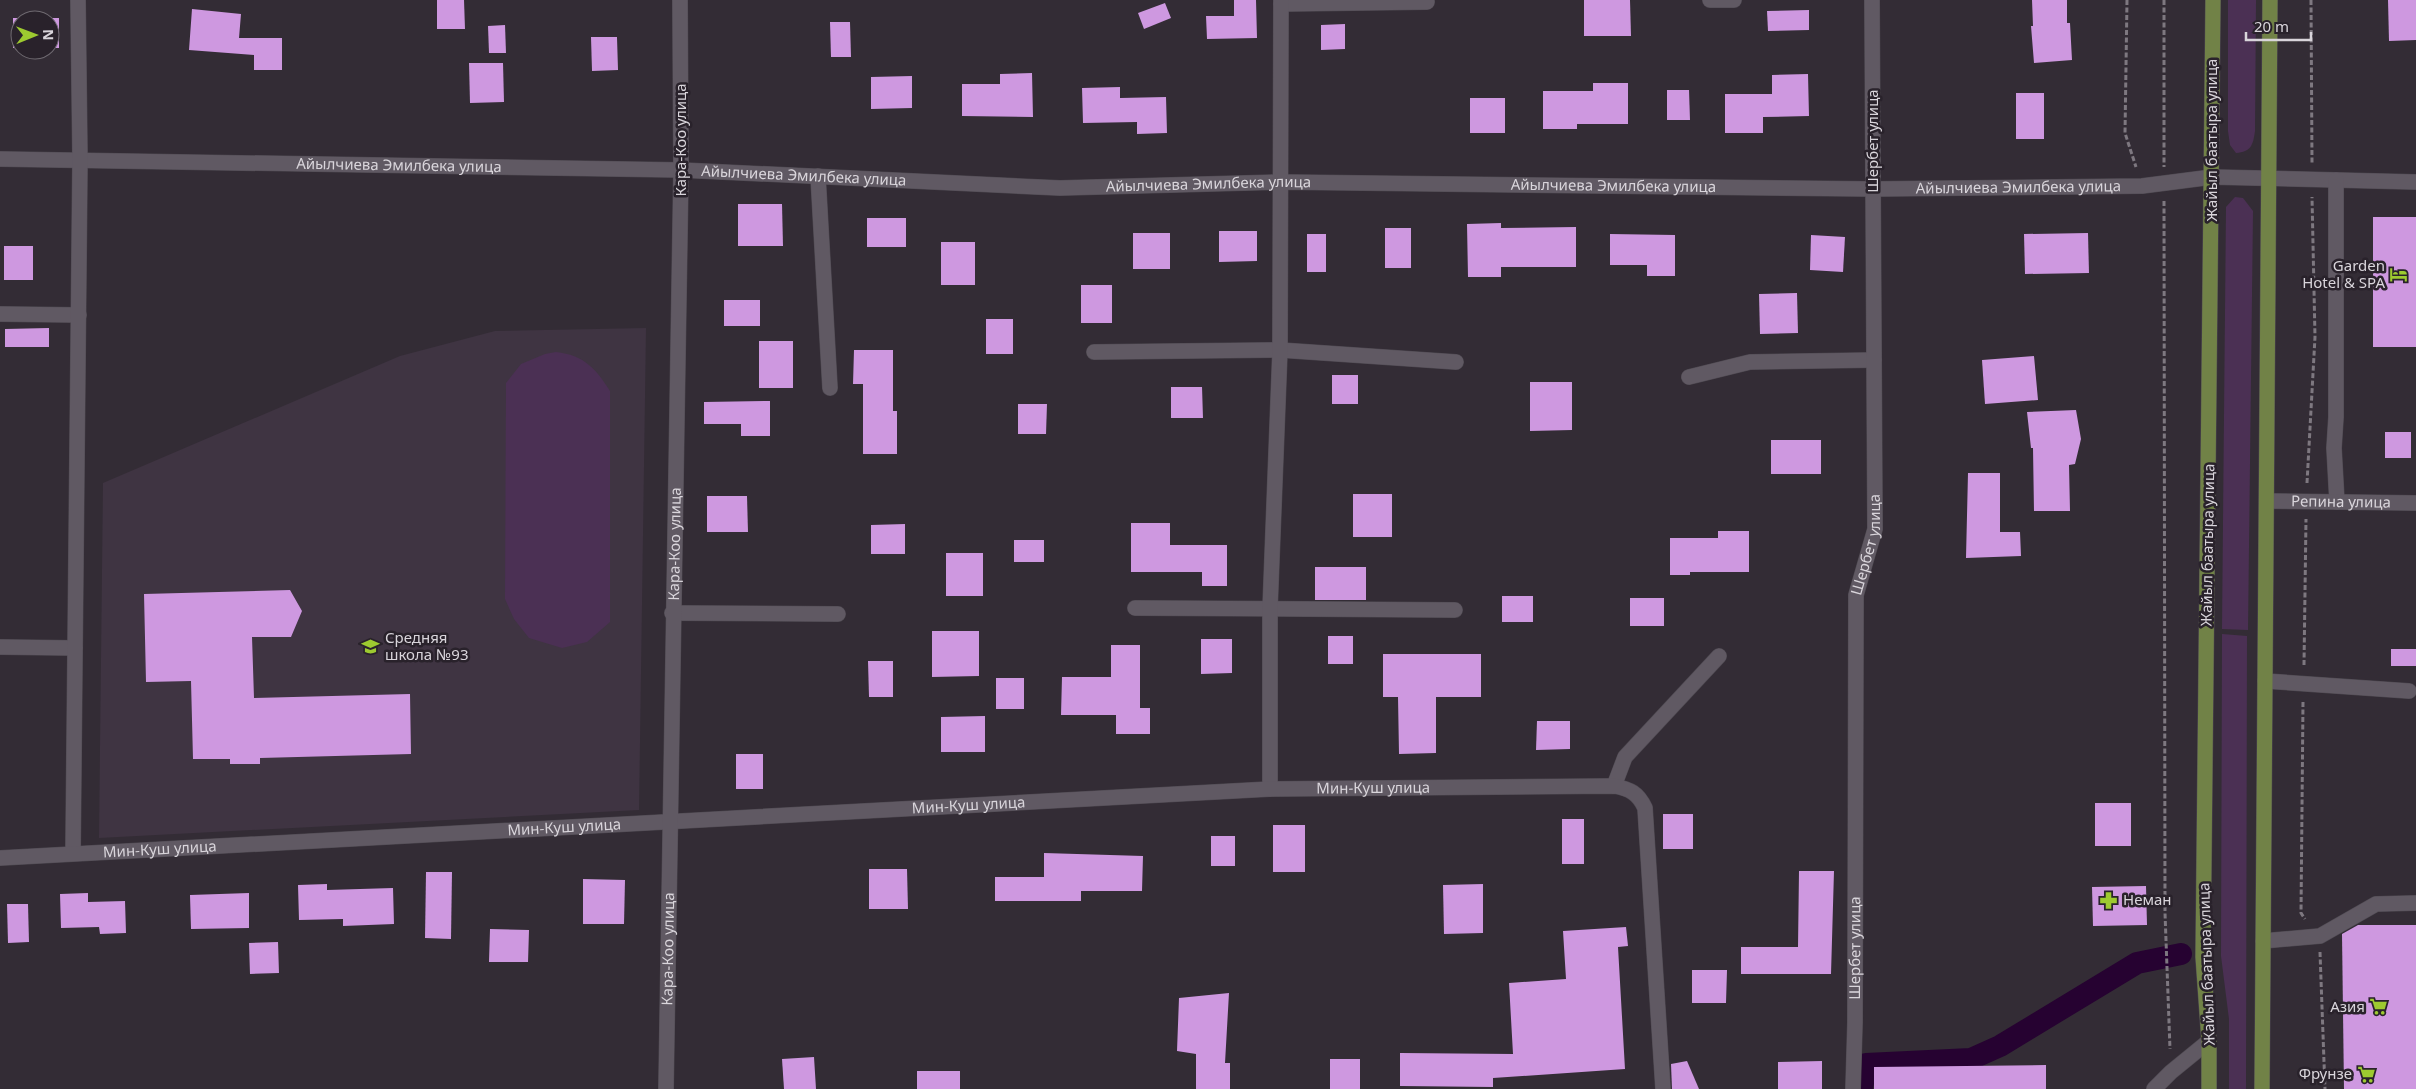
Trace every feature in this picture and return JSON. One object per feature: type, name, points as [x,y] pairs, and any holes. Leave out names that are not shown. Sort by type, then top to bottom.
[{"type":"main road","name":"Жайыл баатыра улица","points":[[2209,1089],[2209,1041],[2203,957],[2212,177],[2212,0]]},
{"type":"main road","points":[[2262,1089],[2270,0]]},
{"type":"street","points":[[74,853],[80,159],[78,0]]},
{"type":"street","name":"Кара-Коо улица","points":[[666,1089],[672,613],[681,170],[680,0]]},
{"type":"street","points":[[1710,0],[1734,0]]},
{"type":"street","name":"Шербет улица","points":[[1853,1089],[1855,1022],[1856,595],[1875,529],[1872,0]]},
{"type":"street","points":[[1270,789],[1270,609],[1280,350],[1281,2],[1427,2]]},
{"type":"street","name":"Айылчиева Эмилбека улица","points":[[0,158],[681,170],[1060,188],[1280,182],[1874,188],[2142,186],[2212,177],[2416,182]]},
{"type":"street","points":[[818,176],[830,388]]},
{"type":"street","points":[[2336,180],[2336,417],[2334,448],[2337,502]]},
{"type":"street","points":[[0,314],[79,315]]},
{"type":"street","points":[[1094,352],[1280,350],[1456,362]]},
{"type":"street","points":[[1689,377],[1750,362],[1874,360]]},
{"type":"street","name":"Репина улица","points":[[2267,501],[2416,504]]},
{"type":"street","points":[[1135,608],[1455,610]]},
{"type":"street","points":[[672,613],[838,614]]},
{"type":"street","points":[[0,647],[75,648]]},
{"type":"street","points":[[1614,786],[1625,757],[1719,656]]},
{"type":"street","points":[[2265,681],[2409,691]]},
{"type":"street","name":"Мин-Куш улица","points":[[0,858],[1270,789],[1614,786],[1630,789],[1640,797],[1645,808],[1663,1089]]},
{"type":"street","points":[[2264,941],[2320,936],[2376,904],[2416,902]]},
{"type":"street","points":[[2154,1089],[2171,1072],[2209,1041]]},
{"type":"path","points":[[2127,0],[2125,133],[2142,186]]},
{"type":"path","points":[[2164,0],[2165,913],[2171,1072]]},
{"type":"path","points":[[2311,0],[2315,337],[2306,502],[2301,913],[2320,936],[2325,1089]]},
{"type":"shaded area","points":[[2228,0],[2256,0],[2255,131],[2250,147],[2245,151],[2236,153],[2230,145],[2228,131]]},
{"type":"shaded area","points":[[2235,197],[2243,198],[2253,211],[2248,630],[2222,629],[2226,207]]},
{"type":"shaded area","name":"Средняя школа №93","points":[[646,328],[639,810],[99,838],[103,483],[400,356],[495,331]]},
{"type":"shaded area","points":[[556,352],[574,356],[588,364],[600,376],[610,391],[610,622],[587,642],[562,648],[529,638],[514,619],[505,599],[506,383],[521,364],[545,354]]},
{"type":"shaded area","points":[[2222,634],[2247,636],[2246,1089],[2229,1089],[2229,1019],[2221,956]]},
{"type":"building","points":[[437,0],[464,0],[465,29],[437,29]]},
{"type":"building","points":[[1234,0],[1256,0],[1257,38],[1207,39],[1206,16],[1234,16]]},
{"type":"building","points":[[1584,0],[1630,0],[1631,36],[1584,36]]},
{"type":"building","points":[[2032,0],[2067,0],[2067,23],[2070,23],[2072,60],[2034,63],[2031,26],[2033,26]]},
{"type":"building","points":[[2388,0],[2416,0],[2416,40],[2389,41]]},
{"type":"building","points":[[1165,3],[1171,18],[1144,29],[1138,13]]},
{"type":"building","points":[[192,9],[241,14],[239,38],[282,38],[282,70],[254,70],[254,55],[189,50]]},
{"type":"building","points":[[1809,10],[1809,30],[1768,31],[1767,11]]},
{"type":"building","points":[[830,22],[850,22],[851,57],[831,57]]},
{"type":"building","points":[[1345,24],[1345,49],[1321,50],[1321,25]]},
{"type":"building","points":[[505,25],[506,53],[489,53],[488,26]]},
{"type":"building","points":[[591,37],[617,37],[618,70],[592,71]]},
{"type":"building","points":[[469,63],[503,63],[504,102],[470,103]]},
{"type":"building","points":[[1032,73],[1033,117],[962,116],[962,84],[1000,84],[1000,74]]},
{"type":"building","points":[[1808,74],[1809,116],[1763,117],[1763,133],[1725,133],[1725,94],[1772,94],[1772,75]]},
{"type":"building","points":[[912,76],[912,108],[871,109],[871,77]]},
{"type":"building","points":[[1593,83],[1628,83],[1628,124],[1577,124],[1577,129],[1543,129],[1543,91],[1593,91]]},
{"type":"building","points":[[1120,87],[1120,98],[1166,97],[1167,133],[1137,134],[1137,122],[1083,123],[1082,88]]},
{"type":"building","points":[[1667,90],[1689,90],[1690,120],[1667,120]]},
{"type":"building","points":[[2016,93],[2044,93],[2044,139],[2016,139]]},
{"type":"building","points":[[1470,98],[1505,98],[1505,133],[1470,133]]},
{"type":"building","points":[[738,204],[782,204],[783,246],[738,246]]},
{"type":"building","points":[[2373,217],[2416,217],[2416,347],[2373,347]]},
{"type":"building","points":[[867,218],[906,218],[906,247],[867,247]]},
{"type":"building","points":[[1501,223],[1501,228],[1576,227],[1576,267],[1501,267],[1501,277],[1468,277],[1467,224]]},
{"type":"building","points":[[1385,228],[1411,228],[1411,268],[1385,268]]},
{"type":"building","points":[[1219,231],[1257,231],[1257,261],[1219,262]]},
{"type":"building","points":[[1133,233],[1170,233],[1170,269],[1133,269]]},
{"type":"building","points":[[2088,233],[2089,273],[2025,274],[2024,234]]},
{"type":"building","points":[[1307,234],[1326,234],[1326,272],[1307,272]]},
{"type":"building","points":[[1610,234],[1675,235],[1675,276],[1647,276],[1647,265],[1610,265]]},
{"type":"building","points":[[1811,235],[1845,237],[1843,272],[1810,270]]},
{"type":"building","points":[[941,242],[975,242],[975,285],[941,285]]},
{"type":"building","points":[[4,246],[33,246],[33,280],[4,280]]},
{"type":"building","points":[[1081,285],[1112,285],[1112,323],[1081,323]]},
{"type":"building","points":[[1797,293],[1798,333],[1760,334],[1759,294]]},
{"type":"building","points":[[724,300],[760,300],[760,326],[724,326]]},
{"type":"building","points":[[986,319],[1013,319],[1013,354],[986,354]]},
{"type":"building","points":[[49,328],[49,347],[5,347],[5,329]]},
{"type":"building","points":[[759,341],[793,341],[793,388],[759,388]]},
{"type":"building","points":[[854,350],[893,350],[893,411],[897,411],[897,454],[863,454],[863,384],[853,384]]},
{"type":"building","points":[[2034,356],[2038,400],[1985,404],[1982,360]]},
{"type":"building","points":[[1332,375],[1358,375],[1358,404],[1332,404]]},
{"type":"building","points":[[1530,382],[1572,382],[1572,430],[1530,431]]},
{"type":"building","points":[[1171,387],[1202,387],[1203,418],[1171,418]]},
{"type":"building","points":[[770,401],[770,436],[741,436],[741,424],[704,424],[704,402]]},
{"type":"building","points":[[1018,404],[1047,404],[1046,434],[1018,434]]},
{"type":"building","points":[[2076,410],[2081,439],[2075,464],[2069,465],[2070,511],[2034,511],[2033,448],[2031,448],[2027,412]]},
{"type":"building","points":[[2385,432],[2411,432],[2411,458],[2385,458]]},
{"type":"building","points":[[1771,440],[1821,440],[1821,474],[1771,474]]},
{"type":"building","points":[[1968,473],[2000,473],[2000,532],[2020,532],[2021,556],[1966,558]]},
{"type":"building","points":[[1353,494],[1392,494],[1392,537],[1353,537]]},
{"type":"building","points":[[707,496],[747,496],[748,532],[707,532]]},
{"type":"building","points":[[1131,523],[1170,523],[1170,545],[1227,545],[1227,586],[1202,586],[1202,572],[1131,572]]},
{"type":"building","points":[[905,524],[905,554],[871,554],[871,525]]},
{"type":"building","points":[[1718,531],[1749,531],[1749,572],[1690,572],[1690,575],[1670,575],[1670,538],[1718,538]]},
{"type":"building","points":[[1014,540],[1044,540],[1044,562],[1014,562]]},
{"type":"building","points":[[946,553],[983,553],[983,596],[946,596]]},
{"type":"building","points":[[1315,567],[1366,567],[1366,600],[1315,600]]},
{"type":"building","points":[[290,590],[302,611],[291,637],[252,637],[254,698],[410,694],[411,754],[260,758],[260,764],[230,764],[230,759],[193,759],[191,681],[146,682],[144,594]]},
{"type":"building","points":[[1502,596],[1533,596],[1533,622],[1502,622]]},
{"type":"building","points":[[1630,598],[1664,598],[1664,626],[1630,626]]},
{"type":"building","points":[[932,631],[979,631],[979,676],[932,677]]},
{"type":"building","points":[[1328,636],[1353,636],[1353,664],[1328,664]]},
{"type":"building","points":[[1201,639],[1232,639],[1232,673],[1201,674]]},
{"type":"building","points":[[1111,645],[1140,645],[1140,708],[1150,708],[1150,734],[1116,734],[1116,715],[1061,715],[1062,677],[1111,677]]},
{"type":"building","points":[[2391,649],[2416,649],[2416,666],[2391,666]]},
{"type":"building","points":[[1383,654],[1481,654],[1481,697],[1436,697],[1436,753],[1399,754],[1398,697],[1383,697]]},
{"type":"building","points":[[868,661],[893,661],[893,697],[869,697]]},
{"type":"building","points":[[996,678],[1024,678],[1024,709],[996,709]]},
{"type":"building","points":[[985,716],[985,752],[941,752],[941,717]]},
{"type":"building","points":[[1537,721],[1570,721],[1570,749],[1536,750]]},
{"type":"building","points":[[736,754],[763,754],[763,789],[736,789]]},
{"type":"building","points":[[2095,803],[2131,803],[2131,846],[2095,846]]},
{"type":"building","points":[[1663,814],[1693,814],[1693,849],[1663,849]]},
{"type":"building","points":[[1562,819],[1584,819],[1584,864],[1562,864]]},
{"type":"building","points":[[1273,825],[1305,825],[1305,872],[1273,872]]},
{"type":"building","points":[[1211,836],[1235,836],[1235,866],[1211,866]]},
{"type":"building","points":[[1044,853],[1143,856],[1142,891],[1081,891],[1081,901],[995,901],[995,877],[1044,877]]},
{"type":"building","points":[[869,869],[907,869],[908,909],[869,909]]},
{"type":"building","points":[[1799,871],[1834,871],[1831,974],[1741,974],[1741,947],[1798,947]]},
{"type":"building","points":[[426,872],[452,872],[451,939],[425,938]]},
{"type":"building","points":[[583,879],[625,880],[624,924],[583,924]]},
{"type":"building","points":[[327,884],[327,890],[393,888],[394,924],[343,926],[343,919],[299,920],[298,885]]},
{"type":"building","points":[[1483,884],[1483,933],[1444,934],[1443,885]]},
{"type":"building","points":[[2146,886],[2147,925],[2093,926],[2092,887]]},
{"type":"building","points":[[88,893],[88,902],[125,901],[126,933],[100,934],[99,927],[61,928],[60,894]]},
{"type":"building","points":[[249,893],[249,928],[191,929],[190,895]]},
{"type":"building","points":[[7,904],[28,904],[29,942],[8,943]]},
{"type":"building","name":"Азия","points":[[2358,925],[2416,925],[2416,1089],[2344,1089],[2342,934]]},
{"type":"building","points":[[1626,927],[1628,946],[1618,947],[1625,1069],[1493,1078],[1493,1087],[1400,1086],[1400,1053],[1513,1054],[1509,983],[1566,979],[1563,931]]},
{"type":"building","points":[[490,929],[529,930],[528,962],[489,962]]},
{"type":"building","points":[[278,942],[279,973],[250,974],[249,943]]},
{"type":"building","points":[[1692,970],[1727,970],[1726,1003],[1692,1003]]},
{"type":"building","points":[[1229,993],[1225,1063],[1230,1063],[1230,1089],[1196,1089],[1196,1054],[1177,1051],[1179,998]]},
{"type":"building","points":[[814,1057],[816,1089],[784,1089],[782,1059]]},
{"type":"building","points":[[1330,1059],[1360,1059],[1360,1089],[1330,1089]]},
{"type":"building","points":[[1687,1061],[1699,1089],[1672,1089],[1671,1064]]},
{"type":"building","points":[[1822,1061],[1822,1089],[1778,1089],[1778,1062]]},
{"type":"building","points":[[2046,1065],[2046,1089],[1874,1089],[1874,1067]]},
{"type":"building","points":[[917,1071],[960,1071],[960,1089],[917,1089]]},
{"type":"waterway","points":[[1862,1089],[1866,1064],[1971,1059],[2000,1046],[2137,963],[2181,954]]},
{"type":"place","name":"Garden Hotel & SPA","points":[[2399,275]]},
{"type":"place","name":"Средняя школа №93","points":[[371,647]]},
{"type":"place","name":"Неман","points":[[2109,900]]},
{"type":"place","name":"Азия","points":[[2379,1007]]},
{"type":"place","name":"Фрунзе","points":[[2366,1074]]}]
